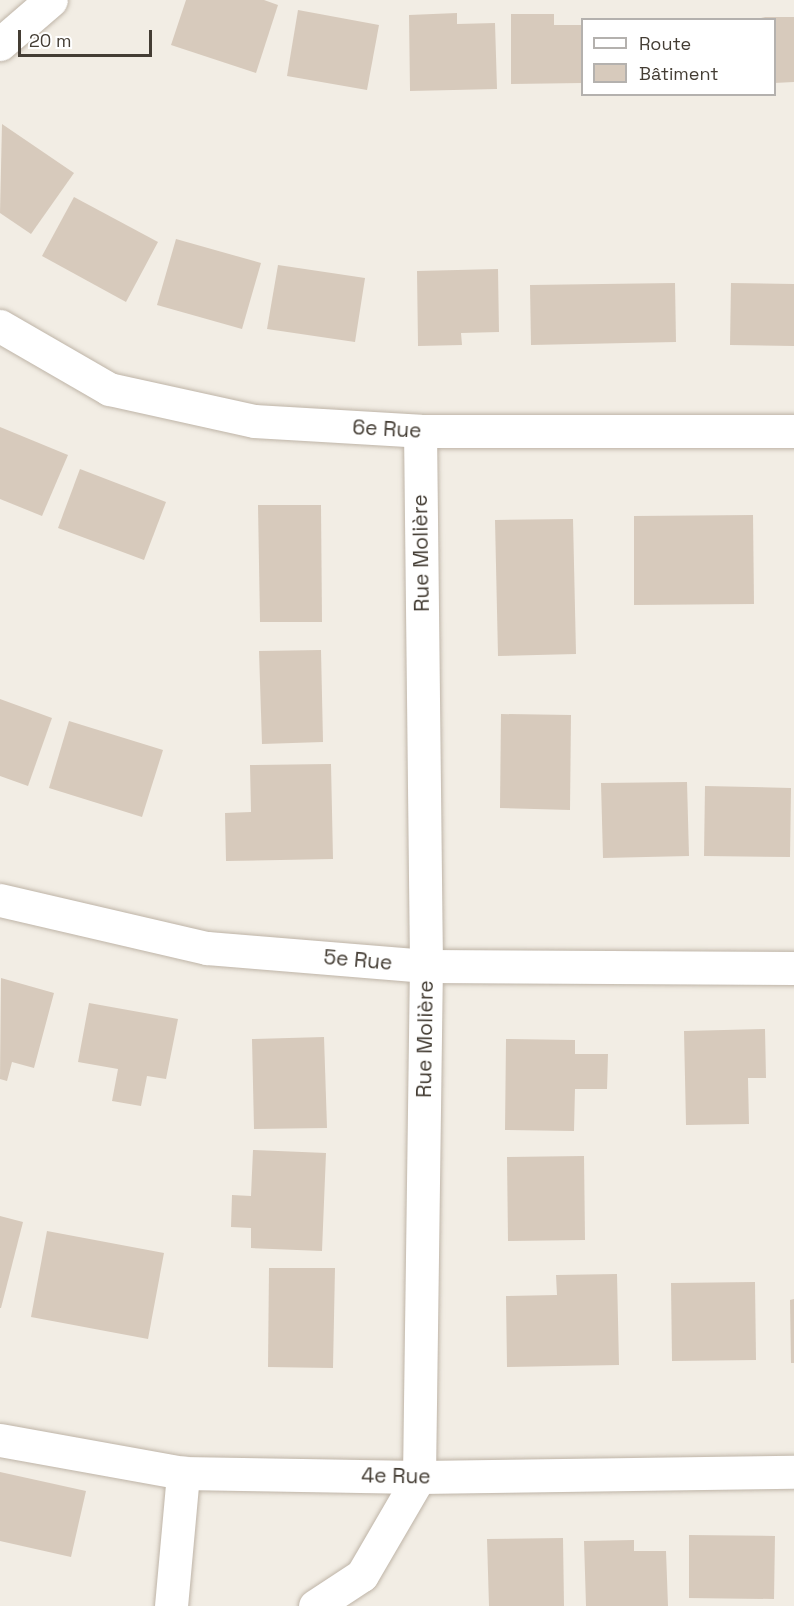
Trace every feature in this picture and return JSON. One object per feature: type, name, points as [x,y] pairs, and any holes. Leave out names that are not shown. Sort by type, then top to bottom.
[{"type":"street","points":[[0,44],[51,0]]},
{"type":"street","name":"6e Rue","points":[[0,326],[108,389],[254,421],[420,431],[794,431]]},
{"type":"street","name":"Rue Molière","points":[[315,1606],[362,1575],[419,1477],[426,966],[420,431]]},
{"type":"street","name":"5e Rue","points":[[0,900],[207,948],[426,966],[794,968]]},
{"type":"street","name":"4e Rue","points":[[0,1440],[183,1473],[419,1477],[794,1472]]},
{"type":"street","points":[[171,1606],[183,1473]]},
{"type":"building","points":[[186,0],[264,0],[278,5],[256,73],[171,45]]},
{"type":"building","points":[[298,10],[379,25],[367,90],[287,76]]},
{"type":"building","points":[[457,13],[457,24],[495,23],[497,89],[410,91],[409,15]]},
{"type":"building","points":[[511,14],[554,14],[554,25],[581,25],[581,83],[511,84]]},
{"type":"building","points":[[761,17],[794,17],[794,82],[776,83],[776,18]]},
{"type":"building","points":[[2,124],[74,173],[31,234],[0,213]]},
{"type":"building","points":[[74,197],[158,242],[126,302],[42,256]]},
{"type":"building","points":[[176,239],[261,263],[242,329],[157,305]]},
{"type":"building","points":[[278,265],[365,278],[355,342],[267,329]]},
{"type":"building","points":[[498,269],[499,332],[461,333],[462,345],[418,346],[417,271]]},
{"type":"building","points":[[675,283],[676,342],[531,345],[530,285]]},
{"type":"building","points":[[731,283],[794,284],[794,346],[730,345]]},
{"type":"building","points":[[0,427],[68,455],[42,516],[0,499]]},
{"type":"building","points":[[80,469],[166,502],[144,560],[58,528]]},
{"type":"building","points":[[258,505],[321,505],[322,622],[260,622]]},
{"type":"building","points":[[753,515],[754,604],[634,605],[634,516]]},
{"type":"building","points":[[573,519],[576,654],[498,656],[495,520]]},
{"type":"building","points":[[321,650],[323,742],[262,744],[259,651]]},
{"type":"building","points":[[0,699],[52,718],[28,786],[0,776]]},
{"type":"building","points":[[501,714],[571,715],[570,810],[500,808]]},
{"type":"building","points":[[69,721],[163,750],[142,817],[49,788]]},
{"type":"building","points":[[331,764],[333,859],[226,861],[225,813],[251,812],[250,765]]},
{"type":"building","points":[[687,782],[689,856],[603,858],[601,783]]},
{"type":"building","points":[[705,786],[791,788],[790,857],[704,856]]},
{"type":"building","points":[[1,978],[54,993],[34,1068],[12,1062],[7,1081],[0,1079]]},
{"type":"building","points":[[89,1003],[178,1019],[166,1079],[147,1076],[141,1106],[112,1101],[118,1069],[78,1062]]},
{"type":"building","points":[[765,1029],[766,1078],[748,1078],[749,1124],[686,1125],[684,1031]]},
{"type":"building","points":[[324,1037],[327,1128],[254,1129],[252,1039]]},
{"type":"building","points":[[506,1039],[575,1040],[575,1054],[608,1054],[607,1089],[575,1089],[574,1131],[505,1130]]},
{"type":"building","points":[[253,1150],[326,1153],[322,1251],[251,1248],[251,1228],[231,1227],[232,1195],[251,1196]]},
{"type":"building","points":[[584,1156],[585,1240],[508,1241],[507,1157]]},
{"type":"building","points":[[0,1216],[23,1222],[1,1308],[0,1308]]},
{"type":"building","points":[[47,1231],[164,1253],[148,1339],[31,1317]]},
{"type":"building","points":[[269,1268],[335,1268],[333,1368],[268,1367]]},
{"type":"building","points":[[617,1274],[619,1365],[507,1367],[506,1296],[557,1295],[556,1275]]},
{"type":"building","points":[[755,1282],[756,1360],[672,1361],[671,1283]]},
{"type":"building","points":[[794,1299],[794,1363],[791,1363],[790,1300]]},
{"type":"building","points":[[0,1472],[86,1491],[71,1557],[0,1541]]},
{"type":"building","points":[[689,1535],[775,1536],[774,1599],[689,1598]]},
{"type":"building","points":[[563,1538],[564,1606],[489,1606],[487,1539]]},
{"type":"building","points":[[634,1540],[634,1551],[666,1551],[668,1606],[586,1606],[584,1541]]}]
